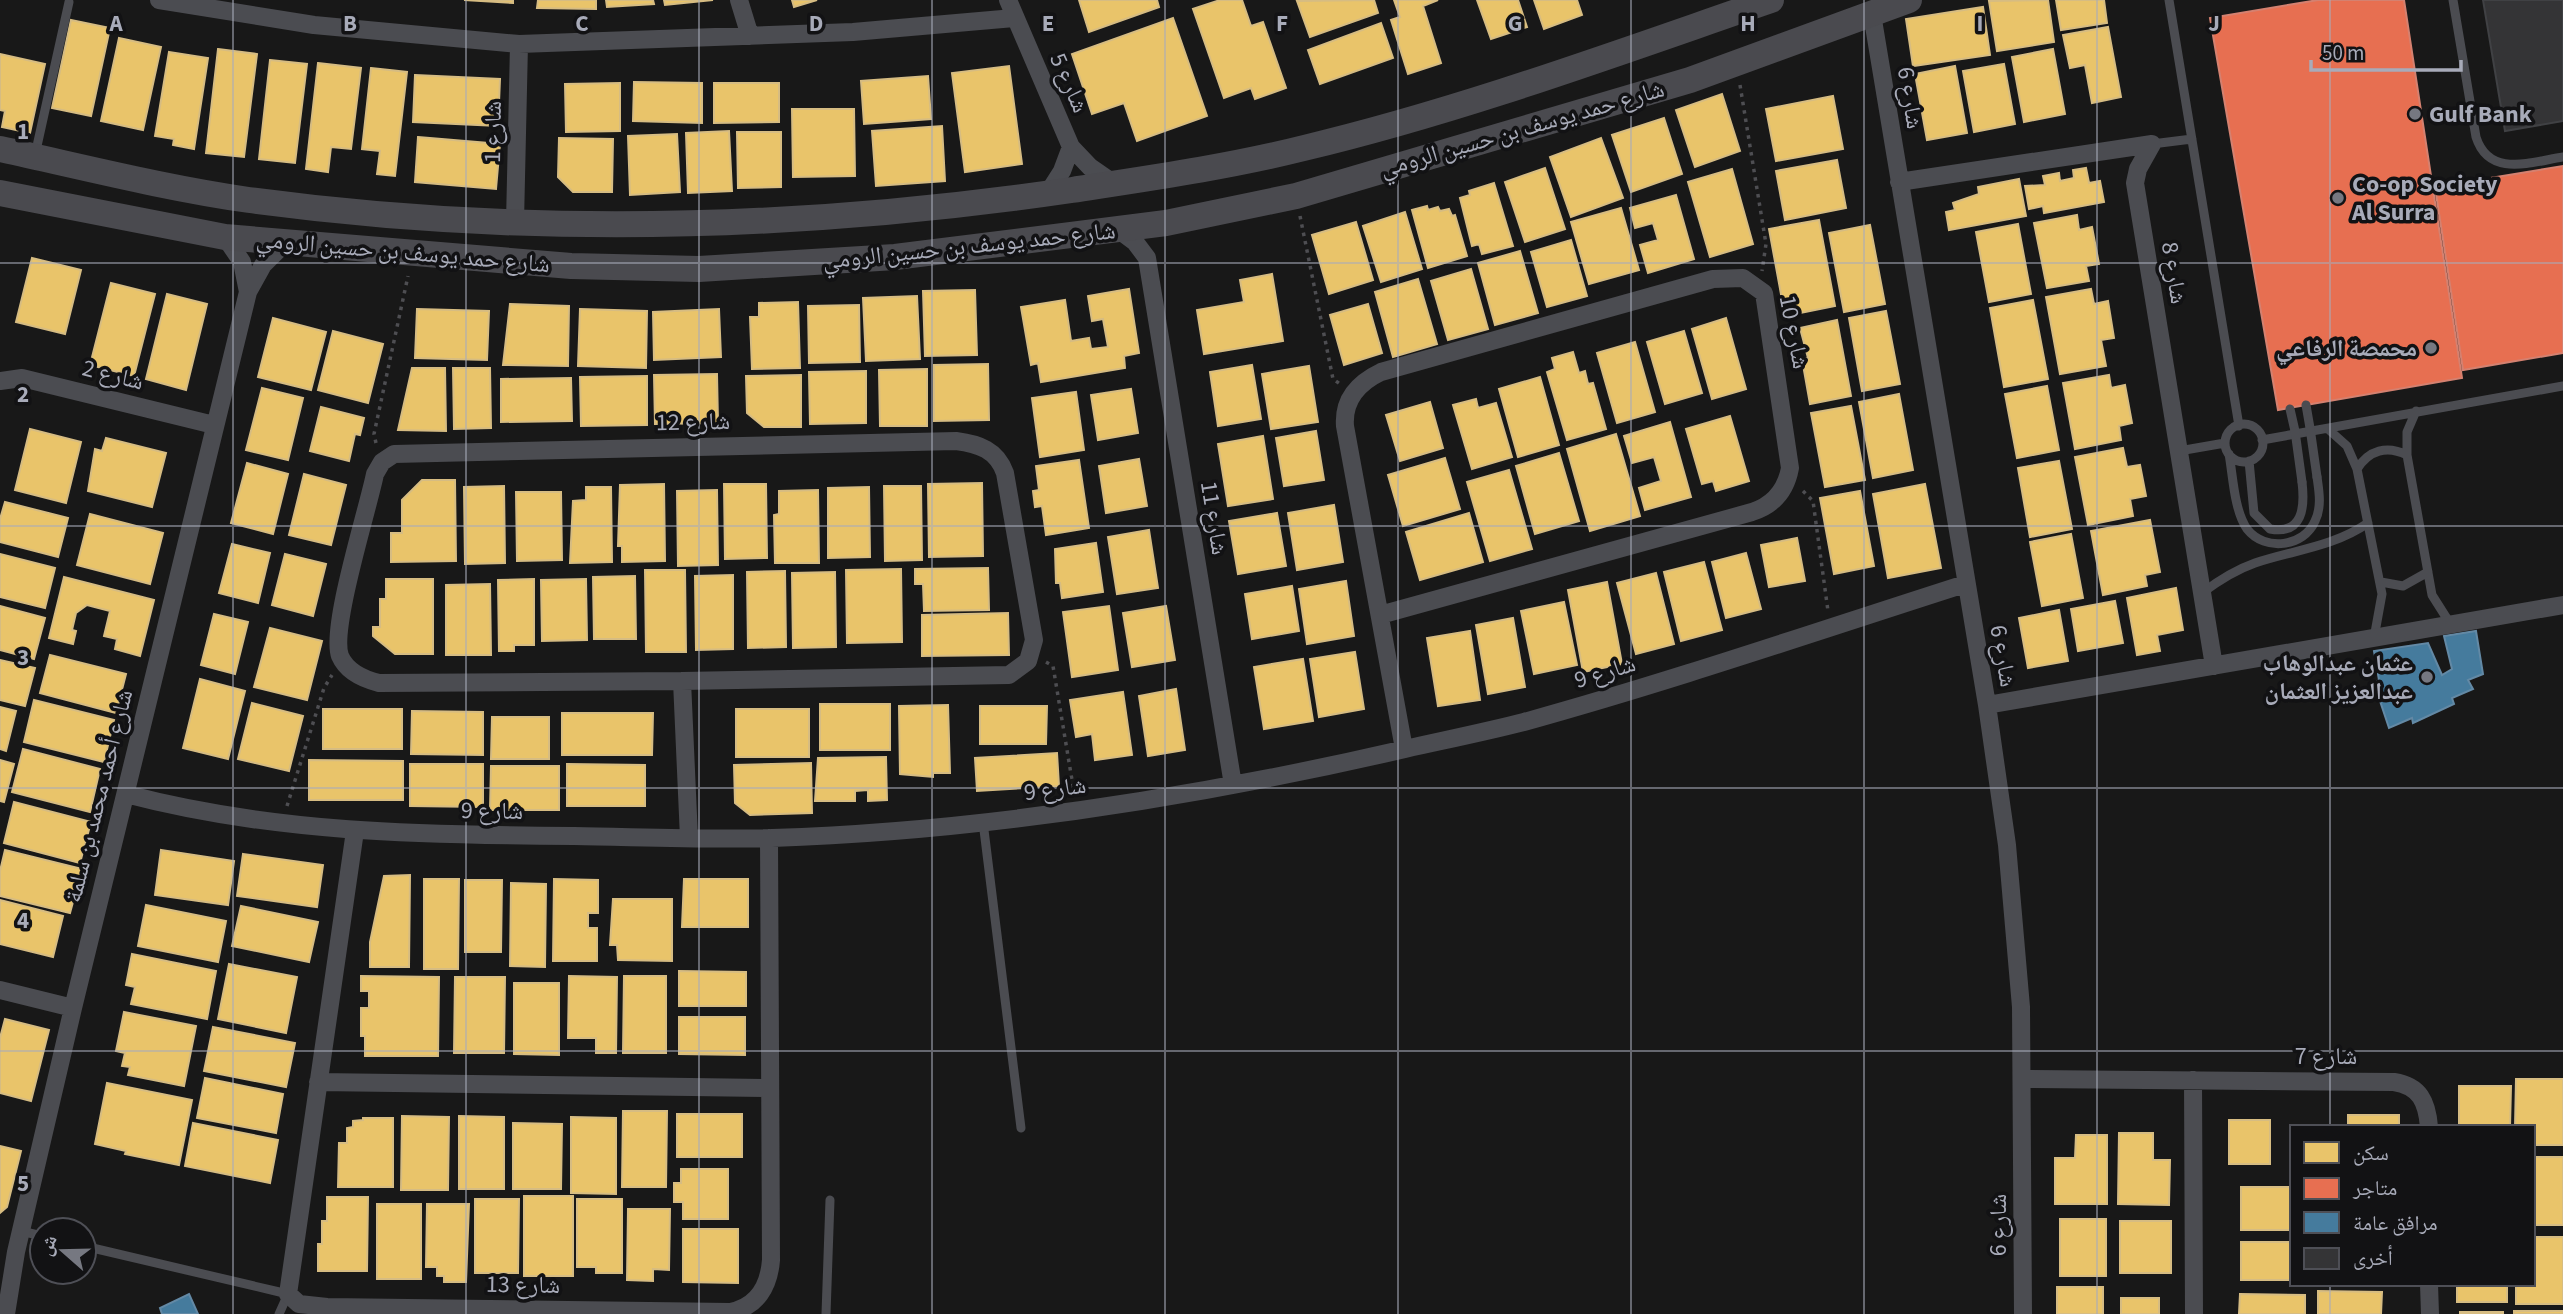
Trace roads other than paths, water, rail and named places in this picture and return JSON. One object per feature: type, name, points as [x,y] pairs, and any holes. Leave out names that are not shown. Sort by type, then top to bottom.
[{"type":"street","points":[[159,0],[314,25],[519,44],[907,29],[1014,18]]},
{"type":"street","points":[[738,0],[750,36]]},
{"type":"street","name":"شارع 5","points":[[1008,0],[1071,147],[1113,183]]},
{"type":"street","name":"شارع حمد يوسف بن حسين الرومي","points":[[0,149],[149,182],[250,200],[515,222],[617,225],[702,223],[917,210],[1225,166],[1303,149],[1382,128],[1538,80],[1771,0]]},
{"type":"street","name":"شارع حمد يوسف بن حسين الرومي","points":[[0,193],[225,237],[571,266],[699,269],[895,257],[1166,223],[1296,195],[1608,104],[1737,63],[1909,0]]},
{"type":"street","name":"شارع 6","points":[[1872,14],[1987,705],[2014,904],[2022,1079],[2023,1314]]},
{"type":"street","name":"شارع 1","points":[[515,222],[519,44]]},
{"type":"street","points":[[1594,61],[1583,73],[1581,89],[1591,102],[1608,104]]},
{"type":"street","points":[[1538,80],[1548,86],[1555,103],[1551,115],[1542,123]]},
{"type":"street","points":[[1899,182],[2152,144]]},
{"type":"street","name":"شارع 8","points":[[2152,144],[2138,169],[2135,183],[2214,666]]},
{"type":"street","name":"شارع 5","points":[[1048,193],[1062,172],[1071,147]]},
{"type":"street","points":[[764,265],[751,258],[745,240],[752,227],[765,220]]},
{"type":"street","points":[[699,269],[713,261],[719,247],[715,232],[702,223]]},
{"type":"street","points":[[1119,230],[1135,242],[1147,258],[1166,223]]},
{"type":"street","name":"شارع أحمد محمد بن سلمة","points":[[225,237],[242,262],[248,292]]},
{"type":"street","name":"شارع أحمد محمد بن سلمة","points":[[6,1314],[8,1250],[21,1231],[248,292],[263,265],[285,243]]},
{"type":"street","name":"شارع 11","points":[[1147,258],[1233,785]]},
{"type":"street","name":"شارع 10","points":[[1743,278],[1759,287],[1767,302],[1790,468],[1788,477],[1772,502],[1752,512],[1380,615],[1345,420],[1352,394],[1363,382],[1381,372],[1713,279],[1743,278]]},
{"type":"street","name":"شارع 2","points":[[0,381],[22,378],[214,425]]},
{"type":"street","name":"شارع 12","points":[[972,443],[994,454],[1005,473],[1034,640],[1031,655],[1020,669],[1001,676],[682,681],[379,683],[355,674],[341,657],[339,628],[374,474],[382,462],[402,453],[972,443]]},
{"type":"street","name":"شارع 9","points":[[125,794],[218,816],[355,831],[769,838],[983,822],[1078,811],[1233,785],[1404,750],[1522,722],[1965,584]]},
{"type":"street","points":[[1987,705],[2563,605]]},
{"type":"street","points":[[1380,615],[1404,750]]},
{"type":"street","points":[[682,681],[689,838]]},
{"type":"street","points":[[288,1294],[355,831]]},
{"type":"street","name":"شارع 13","points":[[288,1294],[299,1304],[327,1307],[740,1310],[760,1294],[770,1271],[769,838]]},
{"type":"street","points":[[0,990],[73,1008]]},
{"type":"street","name":"شارع 7","points":[[2022,1079],[2402,1083],[2422,1097],[2429,1125]]},
{"type":"street","points":[[2193,1080],[2194,1314]]},
{"type":"street","points":[[318,1082],[770,1088]]},
{"type":"street","points":[[2430,1286],[2430,1314]]},
{"type":"lane","points":[[2169,0],[2239,425]]},
{"type":"lane","points":[[2453,0],[2476,138],[2483,152],[2496,162],[2511,166],[2563,157]]},
{"type":"lane","points":[[35,157],[69,2]]},
{"type":"lane","points":[[2152,144],[2192,139]]},
{"type":"lane","points":[[2262,440],[2563,386]]},
{"type":"lane","points":[[2229,454],[2237,461],[2249,461],[2259,455],[2262,440],[2255,429],[2239,425],[2229,432],[2225,443],[2244,524],[2256,538],[2270,543],[2293,542],[2309,531],[2318,513],[2317,477],[2306,405]]},
{"type":"lane","points":[[2249,461],[2254,513],[2270,529],[2291,527],[2302,517],[2305,503],[2290,408]]},
{"type":"lane","points":[[2416,411],[2407,432],[2407,455],[2432,595],[2451,625]]},
{"type":"lane","points":[[2328,429],[2347,446],[2357,469],[2381,582],[2381,607],[2374,638]]},
{"type":"lane","points":[[2178,451],[2225,443]]},
{"type":"lane","points":[[2357,469],[2362,460],[2379,450],[2398,451],[2407,455]]},
{"type":"lane","points":[[2202,593],[2236,571],[2332,542],[2368,523]]},
{"type":"lane","points":[[2381,582],[2403,586],[2428,572]]},
{"type":"lane","points":[[983,822],[1021,1128]]},
{"type":"lane","points":[[827,1314],[830,1200]]},
{"type":"lane","points":[[21,1231],[28,1233]]},
{"type":"lane","points":[[98,1249],[288,1294],[279,1314]]},
{"type":"place","name":"Gulf Bank","points":[[2415,114]]},
{"type":"place","name":"Co-op Society Al Surra","points":[[2338,198]]},
{"type":"place","name":"محمصة الرفاعي","points":[[2431,348]]},
{"type":"place","name":"عثمان عبدالوهاب عبدالعزيز العثمان","points":[[2427,677]]}]
